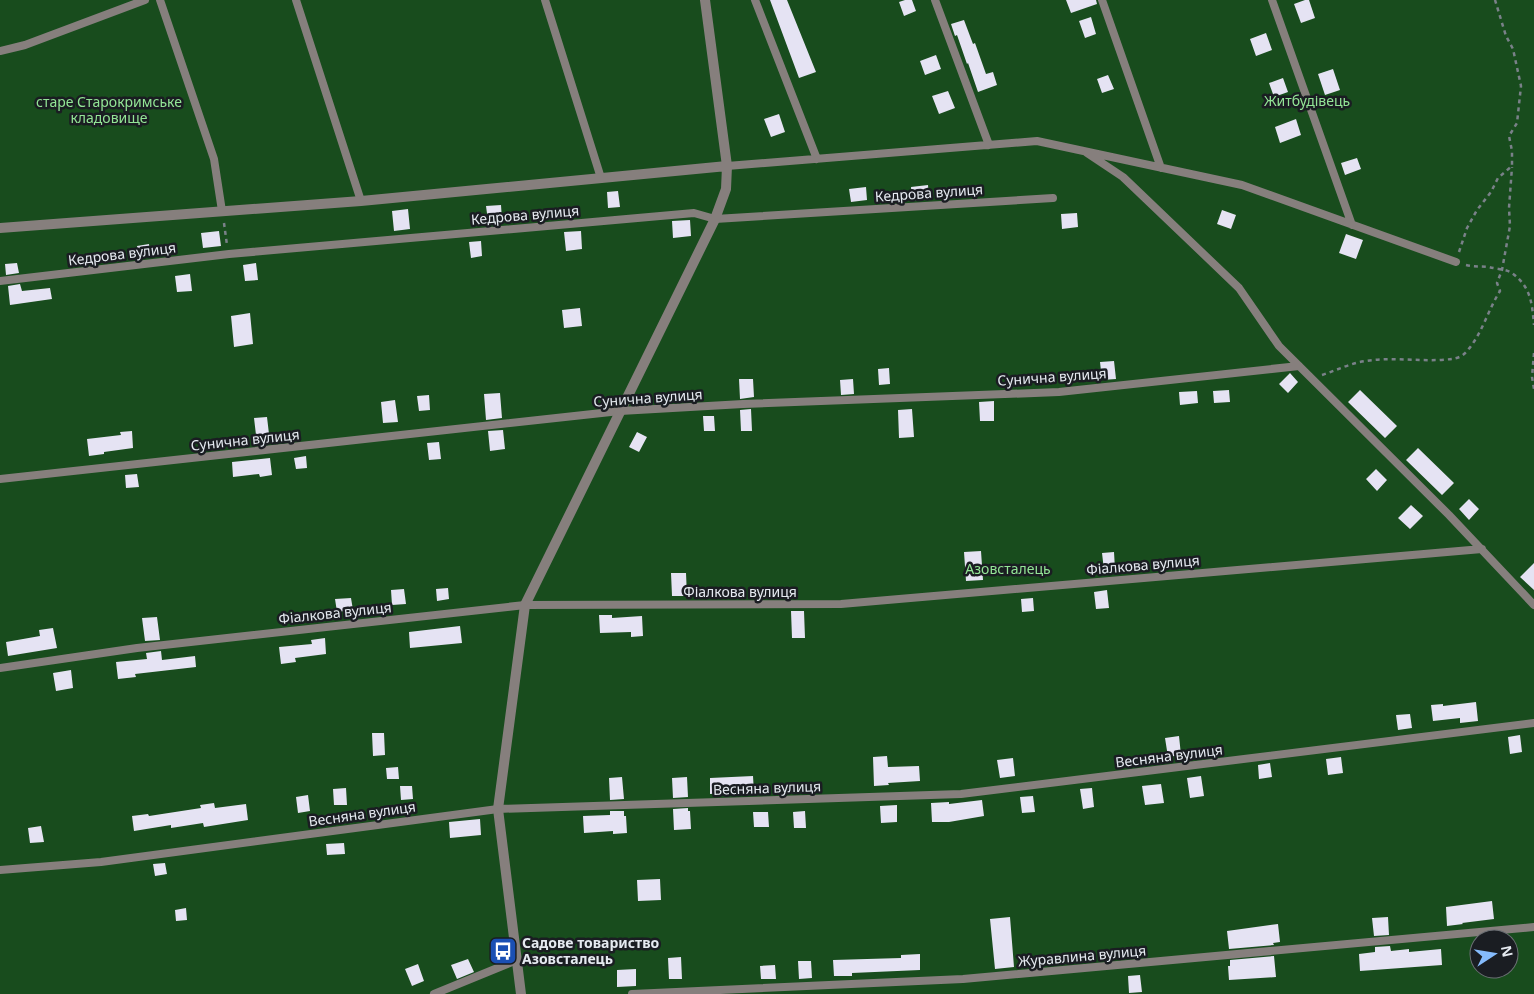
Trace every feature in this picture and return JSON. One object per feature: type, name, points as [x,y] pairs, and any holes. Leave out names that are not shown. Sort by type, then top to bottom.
[{"type":"street","points":[[521,994],[498,809],[525,605],[715,219],[726,189],[727,166],[705,0]]},
{"type":"street","points":[[0,228],[361,201],[727,166]]},
{"type":"lane","points":[[0,51],[25,45],[145,0]]},
{"type":"lane","points":[[160,0],[214,160],[222,211]]},
{"type":"lane","points":[[296,0],[361,201]]},
{"type":"lane","points":[[545,0],[601,178]]},
{"type":"lane","points":[[755,0],[818,159]]},
{"type":"lane","points":[[935,0],[989,145]]},
{"type":"lane","points":[[1102,0],[1161,168]]},
{"type":"lane","points":[[1272,0],[1352,225]]},
{"type":"lane","points":[[727,166],[1037,141],[1242,185],[1456,262]]},
{"type":"lane","points":[[1083,151],[1123,177],[1239,288],[1279,346],[1450,515],[1534,605]]},
{"type":"lane","name":"Кедрова вулиця","points":[[0,281],[229,254],[694,212],[715,219],[1053,198]]},
{"type":"lane","name":"Сунична вулиця","points":[[0,479],[620,412],[743,404],[1059,392],[1300,366]]},
{"type":"lane","name":"Фіалкова вулиця","points":[[0,668],[137,648],[525,605],[841,604],[1482,549]]},
{"type":"lane","name":"Весняна вулиця","points":[[0,870],[101,862],[498,809],[960,794],[1534,723]]},
{"type":"lane","name":"Журавлина вулиця","points":[[632,994],[962,979],[1534,927]]},
{"type":"lane","points":[[434,994],[517,960]]},
{"type":"path","points":[[1312,378],[1366,361],[1456,359],[1466,353],[1476,338],[1500,291],[1497,283],[1502,270],[1510,226],[1512,151],[1509,136],[1517,123],[1520,86],[1513,49],[1506,36],[1495,0]]},
{"type":"path","points":[[1512,166],[1498,178],[1491,192],[1477,210],[1467,228],[1456,262],[1472,267],[1485,267],[1511,272],[1528,290],[1532,304],[1534,325]]},
{"type":"path","points":[[222,211],[229,254]]},
{"type":"path","points":[[1534,353],[1532,377],[1534,389]]},
{"type":"green space","name":"Азовсталець","points":[[0,0],[1534,0],[1534,994],[0,994]]},
{"type":"building","points":[[770,0],[787,0],[816,72],[799,78]]},
{"type":"building","points":[[912,0],[916,11],[904,16],[899,2]]},
{"type":"building","points":[[1066,0],[1096,0],[1097,4],[1071,13]]},
{"type":"building","points":[[1309,0],[1315,18],[1301,23],[1294,4]]},
{"type":"building","points":[[1091,17],[1096,34],[1085,38],[1079,21]]},
{"type":"building","points":[[964,20],[973,44],[975,43],[986,74],[993,72],[997,85],[978,92],[957,35],[955,36],[951,24]]},
{"type":"building","points":[[1266,33],[1272,50],[1256,56],[1250,39]]},
{"type":"building","points":[[936,55],[941,69],[925,75],[920,61]]},
{"type":"building","points":[[1333,69],[1340,90],[1325,95],[1318,74]]},
{"type":"building","points":[[1108,75],[1114,89],[1102,93],[1097,79]]},
{"type":"building","points":[[1283,78],[1288,92],[1274,97],[1269,83]]},
{"type":"building","points":[[948,91],[955,108],[939,114],[932,96]]},
{"type":"building","points":[[779,114],[785,132],[771,137],[764,119]]},
{"type":"building","points":[[1296,119],[1301,135],[1280,143],[1275,127]]},
{"type":"building","points":[[1357,158],[1361,169],[1345,175],[1341,163]]},
{"type":"building","points":[[928,185],[929,199],[912,201],[911,187]]},
{"type":"building","points":[[866,187],[867,200],[851,202],[849,189]]},
{"type":"building","points":[[618,191],[620,207],[608,208],[607,192]]},
{"type":"building","points":[[501,205],[502,220],[488,221],[486,206]]},
{"type":"building","points":[[408,209],[410,229],[394,231],[392,211]]},
{"type":"building","points":[[1222,210],[1236,215],[1231,229],[1217,224]]},
{"type":"building","points":[[1077,213],[1078,227],[1062,229],[1061,214]]},
{"type":"building","points":[[690,220],[691,236],[673,238],[672,221]]},
{"type":"building","points":[[219,231],[221,246],[203,248],[201,233]]},
{"type":"building","points":[[581,231],[582,249],[566,251],[564,232]]},
{"type":"building","points":[[1346,234],[1363,240],[1356,259],[1339,253]]},
{"type":"building","points":[[481,241],[482,256],[471,258],[469,242]]},
{"type":"building","points":[[149,244],[150,256],[138,257],[137,246]]},
{"type":"building","points":[[17,263],[19,273],[6,275],[5,264]]},
{"type":"building","points":[[256,263],[258,280],[245,281],[243,265]]},
{"type":"building","points":[[190,274],[192,291],[177,292],[175,276]]},
{"type":"building","points":[[20,284],[22,291],[50,288],[52,299],[10,305],[8,286]]},
{"type":"building","points":[[580,308],[582,326],[564,328],[562,310]]},
{"type":"building","points":[[250,313],[253,344],[234,347],[231,316]]},
{"type":"building","points":[[1114,361],[1116,379],[1102,380],[1100,362]]},
{"type":"building","points":[[889,368],[890,384],[879,385],[878,369]]},
{"type":"building","points":[[1290,373],[1298,382],[1288,393],[1279,384]]},
{"type":"building","points":[[739,379],[753,379],[754,397],[740,399]]},
{"type":"building","points":[[853,379],[854,394],[841,395],[840,380]]},
{"type":"building","points":[[1229,390],[1230,402],[1214,403],[1213,391]]},
{"type":"building","points":[[1360,390],[1397,426],[1385,438],[1348,402]]},
{"type":"building","points":[[1197,391],[1198,403],[1180,405],[1179,392]]},
{"type":"building","points":[[500,393],[502,418],[486,420],[484,394]]},
{"type":"building","points":[[429,395],[430,410],[419,411],[417,396]]},
{"type":"building","points":[[395,400],[398,422],[383,423],[381,402]]},
{"type":"building","points":[[994,401],[994,421],[980,421],[979,402]]},
{"type":"building","points":[[751,409],[752,431],[741,431],[740,410]]},
{"type":"building","points":[[912,409],[914,437],[899,438],[898,410]]},
{"type":"building","points":[[703,416],[714,416],[715,431],[704,431]]},
{"type":"building","points":[[267,417],[269,434],[256,435],[254,418]]},
{"type":"building","points":[[503,430],[505,449],[490,451],[488,431]]},
{"type":"building","points":[[132,431],[133,448],[89,456],[87,439],[121,435],[120,432]]},
{"type":"building","points":[[637,432],[647,437],[639,452],[629,447]]},
{"type":"building","points":[[439,442],[441,459],[429,460],[427,443]]},
{"type":"building","points":[[1418,448],[1454,483],[1442,495],[1406,460]]},
{"type":"building","points":[[306,456],[307,468],[296,469],[294,458]]},
{"type":"building","points":[[270,458],[272,475],[260,477],[259,474],[233,477],[232,462]]},
{"type":"building","points":[[1376,469],[1387,480],[1377,491],[1366,479]]},
{"type":"building","points":[[137,474],[139,487],[126,488],[125,475]]},
{"type":"building","points":[[1469,499],[1479,509],[1469,520],[1459,509]]},
{"type":"building","points":[[1411,505],[1423,516],[1410,529],[1398,518]]},
{"type":"building","points":[[981,551],[983,580],[966,581],[964,552]]},
{"type":"building","points":[[1114,552],[1115,569],[1104,570],[1102,553]]},
{"type":"building","points":[[1534,563],[1534,590],[1520,577]]},
{"type":"building","points":[[671,573],[686,573],[687,596],[672,596]]},
{"type":"building","points":[[448,588],[449,599],[437,601],[436,589]]},
{"type":"building","points":[[404,589],[406,604],[392,605],[391,590]]},
{"type":"building","points":[[1107,590],[1109,608],[1096,609],[1094,592]]},
{"type":"building","points":[[351,598],[353,610],[337,612],[335,599]]},
{"type":"building","points":[[1033,598],[1034,611],[1022,612],[1021,599]]},
{"type":"building","points":[[791,611],[804,611],[805,638],[792,638]]},
{"type":"building","points":[[599,615],[612,615],[612,618],[642,616],[643,636],[631,637],[631,632],[600,633]]},
{"type":"building","points":[[157,617],[160,640],[145,641],[142,618]]},
{"type":"building","points":[[460,626],[462,643],[410,648],[409,632]]},
{"type":"building","points":[[53,628],[57,648],[8,656],[6,642],[40,636],[39,630]]},
{"type":"building","points":[[325,638],[326,654],[295,658],[296,662],[281,664],[279,647],[312,644],[311,640]]},
{"type":"building","points":[[161,651],[162,660],[195,656],[196,667],[135,674],[136,677],[118,679],[116,662],[147,659],[146,653]]},
{"type":"building","points":[[71,670],[73,688],[56,691],[53,673]]},
{"type":"building","points":[[1476,702],[1478,721],[1460,723],[1460,718],[1433,721],[1431,705],[1443,704],[1443,706]]},
{"type":"building","points":[[1410,714],[1412,728],[1398,730],[1396,715]]},
{"type":"building","points":[[372,733],[384,733],[385,755],[373,756]]},
{"type":"building","points":[[1520,735],[1522,752],[1510,754],[1508,737]]},
{"type":"building","points":[[1179,736],[1181,755],[1168,757],[1165,738]]},
{"type":"building","points":[[887,756],[888,767],[919,766],[920,781],[874,786],[873,757]]},
{"type":"building","points":[[1341,757],[1343,773],[1328,775],[1326,759]]},
{"type":"building","points":[[1013,758],[1015,776],[1000,778],[997,760]]},
{"type":"building","points":[[1270,763],[1272,777],[1259,779],[1258,765]]},
{"type":"building","points":[[398,767],[399,779],[387,779],[386,768]]},
{"type":"building","points":[[753,776],[754,793],[710,794],[710,778]]},
{"type":"building","points":[[1201,776],[1204,796],[1190,798],[1187,778]]},
{"type":"building","points":[[622,777],[624,799],[610,800],[609,778]]},
{"type":"building","points":[[687,777],[688,797],[673,798],[672,778]]},
{"type":"building","points":[[1161,784],[1164,803],[1145,805],[1142,786]]},
{"type":"building","points":[[400,786],[412,786],[413,799],[401,800]]},
{"type":"building","points":[[346,788],[347,805],[334,805],[333,789]]},
{"type":"building","points":[[1092,788],[1094,807],[1083,809],[1080,789]]},
{"type":"building","points":[[308,795],[310,811],[298,813],[296,797]]},
{"type":"building","points":[[1033,796],[1035,812],[1022,813],[1020,797]]},
{"type":"building","points":[[982,800],[984,816],[949,822],[932,822],[931,803],[949,802],[949,804]]},
{"type":"building","points":[[214,803],[215,808],[246,804],[248,820],[204,827],[203,823],[171,828],[171,825],[134,831],[132,816],[148,814],[149,816],[201,808],[200,805]]},
{"type":"building","points":[[897,805],[897,822],[881,823],[880,806]]},
{"type":"building","points":[[688,808],[688,811],[690,811],[691,829],[674,830],[673,809]]},
{"type":"building","points":[[610,811],[624,811],[627,833],[613,834],[613,831],[584,833],[583,816],[610,815]]},
{"type":"building","points":[[805,811],[806,828],[794,828],[793,812]]},
{"type":"building","points":[[753,812],[768,812],[769,827],[754,827]]},
{"type":"building","points":[[480,819],[481,835],[450,838],[449,822]]},
{"type":"building","points":[[41,826],[44,842],[30,843],[28,828]]},
{"type":"building","points":[[344,843],[345,854],[327,855],[326,844]]},
{"type":"building","points":[[165,863],[167,874],[155,876],[153,864]]},
{"type":"building","points":[[660,879],[661,900],[638,901],[637,880]]},
{"type":"building","points":[[1492,901],[1494,919],[1447,926],[1446,907]]},
{"type":"building","points":[[186,908],[187,920],[176,921],[175,910]]},
{"type":"building","points":[[1010,917],[1014,967],[995,969],[990,919]]},
{"type":"building","points":[[1388,917],[1389,935],[1374,936],[1372,918]]},
{"type":"building","points":[[1278,924],[1280,942],[1273,943],[1274,945],[1229,949],[1227,931]]},
{"type":"building","points":[[1390,946],[1391,951],[1409,949],[1409,952],[1441,949],[1442,965],[1360,971],[1359,954],[1375,952],[1375,947]]},
{"type":"building","points":[[920,954],[920,970],[852,973],[852,976],[834,976],[833,960],[901,958],[901,955]]},
{"type":"building","points":[[1274,956],[1276,977],[1229,980],[1228,966],[1230,966],[1230,960]]},
{"type":"building","points":[[681,957],[682,979],[669,979],[668,958]]},
{"type":"building","points":[[468,959],[474,972],[457,979],[451,965]]},
{"type":"building","points":[[798,961],[811,961],[812,978],[799,979]]},
{"type":"building","points":[[418,964],[424,981],[412,986],[405,969]]},
{"type":"building","points":[[775,965],[776,979],[761,979],[760,966]]},
{"type":"building","points":[[636,969],[636,986],[617,987],[617,970]]},
{"type":"building","points":[[1140,975],[1142,992],[1129,993],[1128,976]]},
{"type":"place","name":"Садове товариство Азовсталець","points":[[503,951]]},
{"type":"park label","name":"Житбудівець","points":[[1307,101]]},
{"type":"park label","name":"старе Старокримське кладовище","points":[[109,110]]}]
